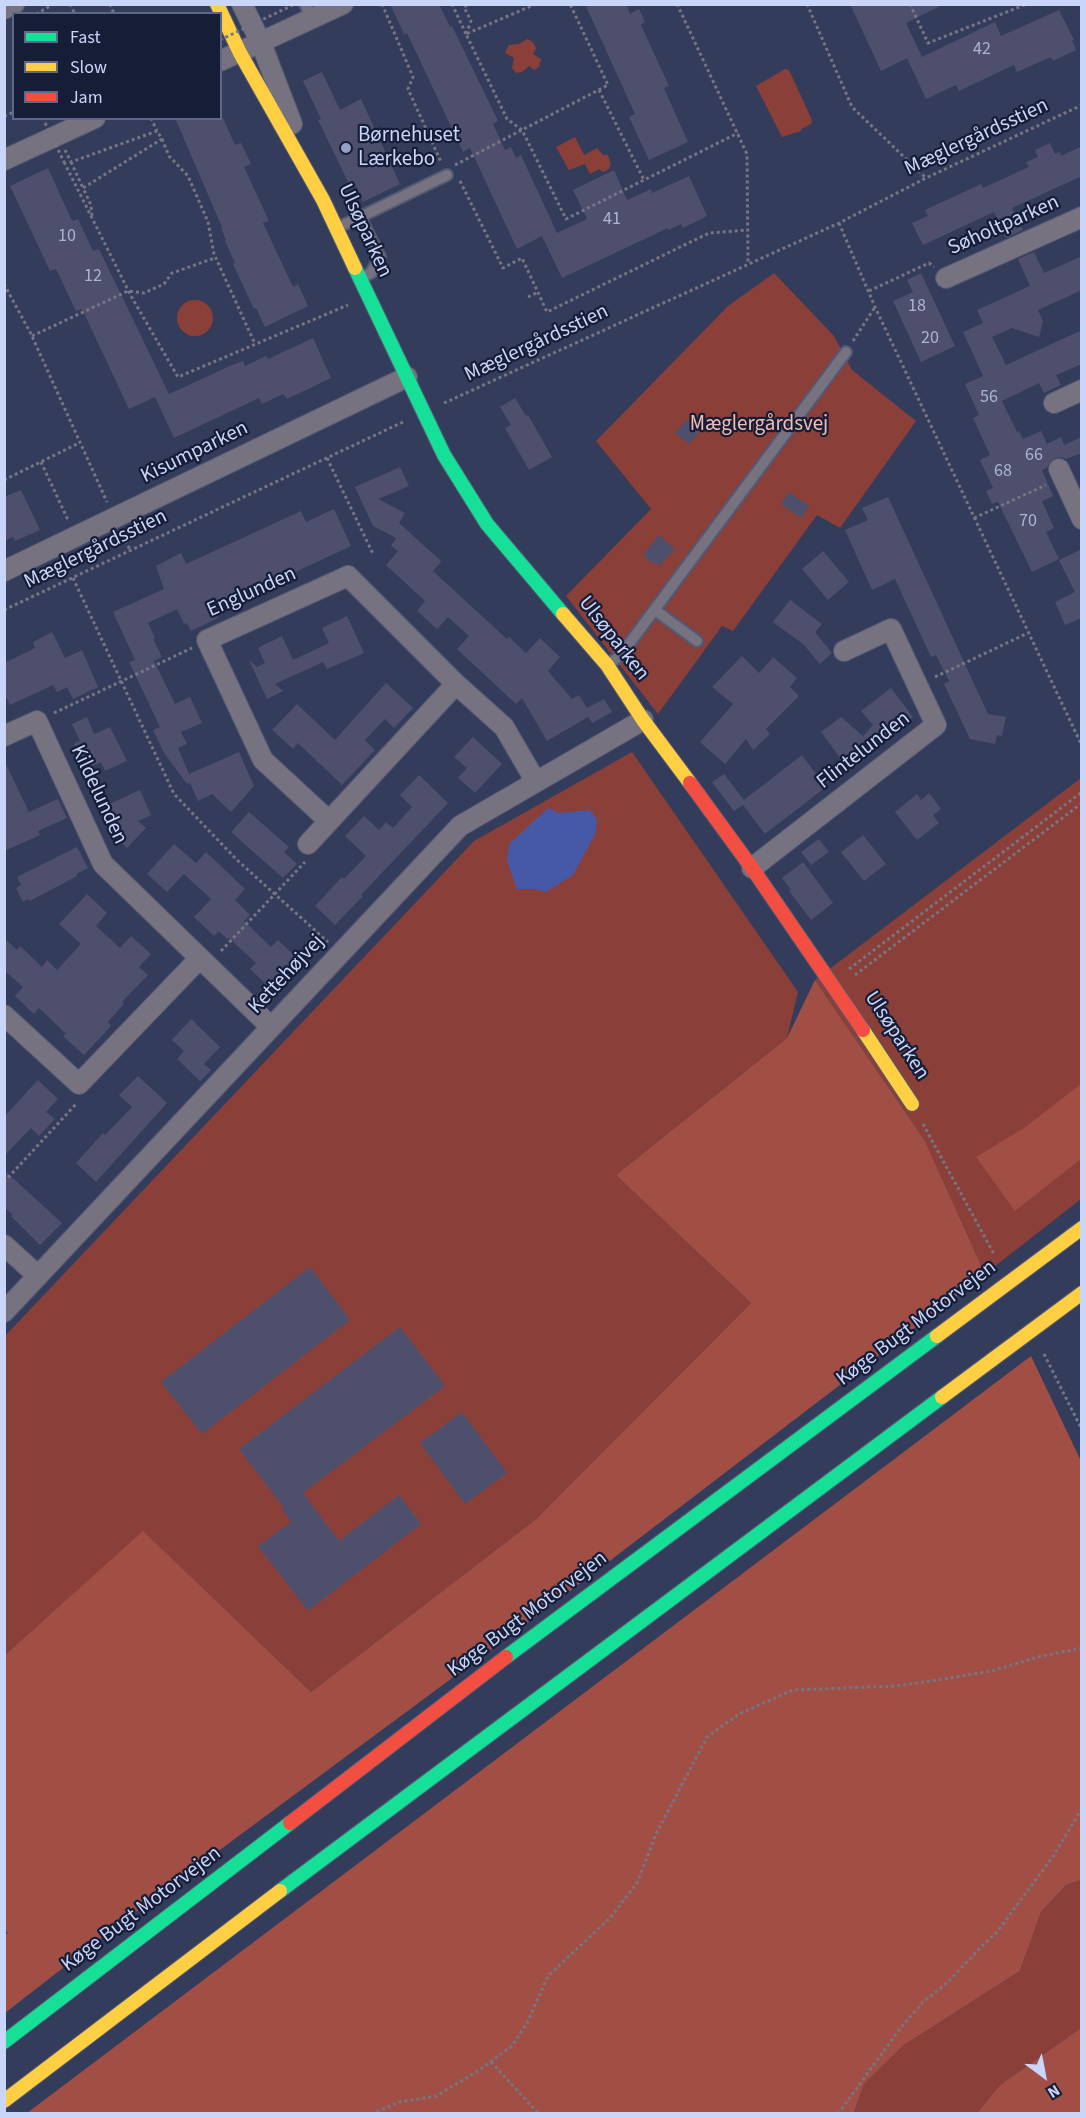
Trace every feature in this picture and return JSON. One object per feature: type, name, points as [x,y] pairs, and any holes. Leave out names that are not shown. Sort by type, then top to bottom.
[{"type":"main road","name":"Ulsøparken","points":[[222,15],[240,53],[314,182],[368,297],[402,356],[407,377],[444,455],[487,524],[607,665],[643,720],[752,868],[834,985],[912,1104]]},
{"type":"main road","name":"Køge Bugt Motorvejen","points":[[4,2042],[551,1623],[1082,1228]]},
{"type":"main road","points":[[4,2101],[168,1975],[1082,1293]]},
{"type":"street","points":[[4,9],[14,4]]},
{"type":"street","name":"Ulsøparken","points":[[242,4],[261,43],[314,182]]},
{"type":"street","points":[[222,60],[261,43],[309,12],[343,4]]},
{"type":"street","points":[[4,160],[52,129],[87,120]]},
{"type":"street","name":"Søholtparken","points":[[946,278],[1082,217]]},
{"type":"street","name":"Kisumparken","points":[[4,571],[407,377]]},
{"type":"street","points":[[1054,403],[1082,390]]},
{"type":"street","points":[[1061,473],[1080,512]]},
{"type":"street","name":"Englunden","points":[[329,821],[263,760],[207,640],[348,576],[456,684],[504,727],[536,782]]},
{"type":"street","name":"Flintelunden","points":[[752,868],[936,725],[891,629],[844,651]]},
{"type":"street","points":[[308,844],[456,684]]},
{"type":"street","name":"Kettehøjvej","points":[[4,1312],[460,826],[643,720]]},
{"type":"street","points":[[4,736],[37,721]]},
{"type":"street","name":"Kildelunden","points":[[37,721],[103,864],[271,1027]]},
{"type":"street","points":[[4,1015],[79,1084],[203,962]]},
{"type":"street","points":[[4,1245],[38,1276]]},
{"type":"lane","points":[[337,228],[449,171]]},
{"type":"lane","points":[[360,217],[380,257],[371,273],[360,279]]},
{"type":"lane","points":[[607,665],[620,656],[846,352]]},
{"type":"lane","points":[[654,610],[697,641]]},
{"type":"path","points":[[40,12],[54,4]]},
{"type":"path","points":[[222,39],[295,4]]},
{"type":"path","points":[[382,4],[413,76],[408,89],[449,171],[503,268],[522,258],[547,312],[709,233],[748,230]]},
{"type":"path","points":[[452,4],[507,119],[522,130],[566,219],[738,133]]},
{"type":"path","points":[[466,34],[471,21],[463,6],[469,4]]},
{"type":"path","points":[[466,34],[536,4]]},
{"type":"path","points":[[449,171],[608,85],[570,4]]},
{"type":"path","points":[[677,4],[747,154],[748,264]]},
{"type":"path","points":[[807,4],[852,107],[926,178]]},
{"type":"path","points":[[910,4],[928,43],[1027,4]]},
{"type":"path","points":[[1012,4],[1015,10]]},
{"type":"path","points":[[599,90],[644,180]]},
{"type":"path","name":"Mæglergårdsstien","points":[[4,610],[423,412],[839,223],[926,178],[1082,105]]},
{"type":"path","points":[[152,120],[169,156],[188,176],[208,222],[215,258],[255,344]]},
{"type":"path","points":[[52,129],[64,162],[128,291],[178,377],[368,297]]},
{"type":"path","points":[[52,129],[71,162],[91,205],[92,217]]},
{"type":"path","points":[[71,162],[157,131]]},
{"type":"path","points":[[83,188],[162,139]]},
{"type":"path","points":[[839,223],[875,307],[1082,746]]},
{"type":"path","points":[[32,336],[128,291],[144,293],[164,284],[172,273],[215,258]]},
{"type":"path","points":[[869,291],[929,263],[946,278]]},
{"type":"path","points":[[4,284],[32,336],[79,443],[130,549]]},
{"type":"path","points":[[528,297],[538,292]]},
{"type":"path","points":[[846,352],[875,307]]},
{"type":"path","points":[[4,480],[79,443]]},
{"type":"path","points":[[327,458],[373,554]]},
{"type":"path","points":[[41,462],[76,537]]},
{"type":"path","points":[[974,518],[1061,473]]},
{"type":"path","points":[[73,578],[174,794],[237,860],[340,953]]},
{"type":"path","points":[[918,686],[1028,633]]},
{"type":"path","points":[[37,721],[207,640]]},
{"type":"path","points":[[834,985],[1082,792]]},
{"type":"path","points":[[834,985],[1082,803]]},
{"type":"path","points":[[203,962],[275,894],[316,851],[308,844]]},
{"type":"path","points":[[4,1182],[84,1095],[79,1084]]},
{"type":"path","points":[[912,1104],[994,1254]]},
{"type":"path","points":[[1041,1348],[1082,1430]]},
{"type":"path","points":[[371,2114],[400,2102],[436,2096],[478,2071],[512,2046],[526,2023],[548,1976],[610,1918],[638,1883],[656,1834],[707,1737],[740,1714],[793,1690],[906,1684],[991,1671],[1042,1656],[1082,1648]]},
{"type":"path","points":[[838,2114],[899,2030],[924,2001],[947,1983],[998,1932],[1054,1855],[1082,1808]]},
{"type":"path","points":[[491,2062],[539,2114]]},
{"type":"green space","points":[[527,39],[533,42],[536,48],[533,54],[541,59],[539,67],[534,70],[529,66],[522,72],[516,73],[512,68],[514,58],[505,53],[509,45],[519,44]]},
{"type":"green space","points":[[785,69],[789,70],[812,120],[811,124],[801,131],[782,137],[756,86]]},
{"type":"green space","points":[[575,137],[584,155],[597,148],[603,155],[608,155],[611,165],[609,169],[603,172],[599,169],[590,174],[585,164],[569,170],[556,147]]},
{"type":"green space","name":"Mæglergårdsvej","points":[[774,273],[834,336],[852,370],[916,421],[840,528],[817,515],[733,631],[722,626],[658,714],[566,596],[651,509],[596,441],[728,306]]},
{"type":"green space","points":[[195,300],[208,305],[213,318],[208,331],[195,336],[182,331],[177,318],[182,305]]},
{"type":"green space","points":[[632,752],[798,992],[787,1038],[616,1175],[751,1303],[535,1520],[311,1692],[143,1532],[5,1655],[4,1337],[474,841]]},
{"type":"green space","points":[[1081,778],[1081,1199],[985,1274],[925,1141],[815,980]]},
{"type":"green space","points":[[1081,1880],[1081,2028],[1000,2085],[977,2113],[854,2114],[864,2084],[904,2045],[1020,1971],[1041,1912],[1066,1885]]},
{"type":"shaded area","points":[[815,980],[925,1141],[985,1274],[590,1576],[113,1929],[5,2013],[4,1935],[8,1933],[4,1929],[5,1655],[143,1531],[311,1692],[535,1520],[751,1303],[616,1175],[787,1038]]},
{"type":"shaded area","points":[[1081,1084],[1081,1159],[1015,1211],[976,1157],[1024,1128]]},
{"type":"shaded area","points":[[1031,1356],[1081,1461],[1081,1880],[1066,1885],[1041,1912],[1020,1971],[904,2045],[864,2084],[854,2113],[27,2113]]},
{"type":"shaded area","points":[[1081,2028],[1081,2113],[977,2113],[1000,2085]]},
{"type":"water","points":[[548,808],[559,813],[590,810],[597,819],[596,832],[573,875],[546,892],[517,889],[507,861],[509,844]]},
{"type":"building","points":[[390,4],[439,4],[498,121],[493,124],[505,150],[511,147],[516,158],[521,155],[557,233],[587,219],[573,190],[614,170],[627,200],[651,189],[652,193],[689,176],[707,216],[683,228],[681,224],[668,230],[668,228],[562,278],[542,236],[517,249],[470,148],[463,152],[407,33],[404,34]]},
{"type":"building","points":[[585,4],[626,4],[630,14],[639,9],[645,22],[641,25],[669,86],[664,88],[688,142],[649,160],[629,117],[635,114]]},
{"type":"building","points":[[850,4],[944,4],[906,23],[922,57],[995,22],[1001,36],[1059,10],[1074,40],[1072,40],[1076,50],[1053,61],[1051,57],[1017,72],[1014,65],[959,91],[956,85],[926,99],[907,58],[881,71]]},
{"type":"building","points":[[322,72],[340,110],[361,99],[400,184],[363,202],[354,182],[349,184],[318,120],[321,119],[303,81]]},
{"type":"building","points":[[223,118],[235,145],[241,143],[251,164],[244,167],[269,221],[263,223],[293,287],[298,284],[308,306],[265,327],[233,264],[235,263],[225,241],[222,227],[176,120],[222,120]]},
{"type":"building","points":[[1050,143],[1055,154],[1060,152],[1061,156],[1082,146],[1082,176],[1012,208],[1023,230],[1006,238],[994,212],[923,245],[912,223],[928,216],[925,210],[981,184],[983,188],[1029,167],[1026,162],[1038,157],[1035,150]]},
{"type":"building","points":[[48,168],[72,221],[78,219],[93,251],[99,249],[169,394],[232,365],[243,361],[245,366],[266,356],[268,359],[313,338],[331,378],[287,399],[283,394],[262,404],[259,398],[174,438],[155,397],[129,409],[82,309],[76,311],[56,269],[50,271],[10,186]]},
{"type":"building","points":[[1034,252],[1044,273],[1082,256],[1082,290],[1038,310],[1043,321],[1039,337],[1012,328],[992,337],[1006,365],[1082,330],[1082,364],[1056,375],[1061,385],[1044,393],[1039,383],[1002,401],[1017,432],[1019,431],[1023,439],[1041,431],[1047,444],[1061,437],[1064,445],[1082,437],[1082,453],[1066,459],[1055,458],[1047,468],[1042,470],[1053,496],[1042,501],[1054,528],[1046,532],[1059,559],[1032,572],[998,502],[992,504],[986,491],[993,488],[980,460],[990,455],[973,418],[979,415],[965,384],[983,376],[963,332],[983,323],[977,310],[1030,286],[1018,259]]},
{"type":"building","points":[[921,273],[955,346],[921,362],[893,301],[913,292],[907,280]]},
{"type":"building","points":[[515,398],[526,416],[528,415],[552,457],[529,470],[505,428],[511,425],[500,407]]},
{"type":"building","points":[[686,420],[700,431],[689,444],[675,433]]},
{"type":"building","points":[[400,467],[409,486],[378,499],[405,513],[399,523],[441,562],[433,571],[507,639],[509,637],[526,653],[540,638],[560,657],[548,671],[572,699],[579,695],[587,708],[604,699],[612,712],[592,723],[588,717],[547,741],[522,698],[516,704],[457,649],[469,636],[448,617],[437,629],[417,611],[425,601],[386,565],[398,551],[391,546],[396,538],[373,526],[355,487]]},
{"type":"building","points":[[21,490],[40,530],[15,541],[13,537],[4,541],[4,497]]},
{"type":"building","points":[[789,492],[809,506],[801,518],[781,504]]},
{"type":"building","points":[[888,497],[988,714],[1006,717],[1002,736],[997,735],[995,744],[970,739],[944,684],[949,681],[936,655],[931,657],[895,579],[872,590],[845,530],[868,520],[862,508]]},
{"type":"building","points":[[334,509],[351,546],[214,610],[218,618],[191,631],[187,623],[184,624],[177,609],[148,623],[162,657],[154,661],[175,704],[190,697],[202,723],[181,732],[187,744],[178,748],[189,774],[239,752],[254,786],[231,812],[212,794],[198,801],[190,783],[187,784],[164,753],[153,730],[160,727],[129,662],[135,660],[113,612],[164,589],[156,566],[181,553],[186,564],[301,511],[306,522]]},
{"type":"building","points":[[659,535],[675,549],[659,566],[643,555]]},
{"type":"building","points":[[1082,549],[1082,618],[1065,625],[1055,602],[1075,592],[1059,560]]},
{"type":"building","points":[[823,551],[849,582],[828,600],[802,569]]},
{"type":"building","points":[[790,600],[822,624],[815,632],[832,653],[820,664],[803,644],[773,622]]},
{"type":"building","points":[[347,616],[364,653],[327,669],[323,662],[275,684],[283,691],[267,699],[249,660],[257,667],[265,663],[258,648],[282,636],[293,660],[329,643],[322,628]]},
{"type":"building","points":[[52,632],[65,658],[82,650],[98,687],[73,699],[67,687],[57,692],[53,685],[10,705],[4,693],[4,663],[35,648],[33,642]]},
{"type":"building","points":[[742,656],[759,673],[773,657],[797,678],[790,687],[799,696],[766,729],[770,734],[753,750],[746,739],[725,764],[700,742],[733,704],[712,687]]},
{"type":"building","points":[[386,683],[413,708],[394,728],[385,719],[365,740],[375,750],[342,785],[298,743],[293,749],[272,730],[297,704],[335,740]]},
{"type":"building","points":[[891,688],[913,717],[869,750],[871,753],[849,770],[821,732],[841,717],[863,736],[873,725],[861,711]]},
{"type":"building","points":[[87,717],[94,734],[110,727],[127,761],[105,771],[101,762],[86,769],[74,744],[80,741],[72,724]]},
{"type":"building","points":[[473,737],[502,764],[475,793],[458,778],[467,768],[454,757]]},
{"type":"building","points":[[802,755],[826,787],[765,834],[743,805],[734,811],[712,782],[724,774],[744,800]]},
{"type":"building","points":[[4,760],[29,812],[58,799],[67,818],[38,831],[40,835],[4,851]]},
{"type":"building","points":[[419,775],[448,803],[335,925],[315,906],[342,877],[344,879],[366,856],[345,836],[364,816],[379,830],[386,822],[393,828],[412,807],[400,795]]},
{"type":"building","points":[[140,790],[151,815],[138,821],[146,828],[127,848],[119,840],[112,827],[114,826],[105,806]]},
{"type":"building","points":[[929,793],[941,809],[933,815],[939,823],[917,840],[895,812],[917,794],[921,800]]},
{"type":"building","points":[[249,812],[289,847],[284,852],[297,864],[283,878],[231,832]]},
{"type":"building","points":[[863,835],[886,864],[864,881],[841,852]]},
{"type":"building","points":[[819,839],[829,852],[811,865],[801,852]]},
{"type":"building","points":[[174,844],[196,863],[206,852],[245,889],[235,900],[250,915],[244,921],[271,947],[278,940],[298,959],[271,989],[250,969],[256,963],[229,938],[227,939],[219,931],[214,936],[194,917],[211,899],[184,874],[167,892],[147,874]]},
{"type":"building","points":[[77,847],[88,868],[30,901],[28,899],[23,902],[16,888],[21,885],[17,877]]},
{"type":"building","points":[[803,862],[833,903],[811,920],[782,878]]},
{"type":"building","points":[[87,894],[107,913],[96,926],[120,948],[131,936],[151,954],[139,967],[148,975],[122,1002],[124,1004],[108,1022],[111,1026],[84,1055],[63,1036],[66,1034],[39,1008],[34,1014],[15,996],[23,987],[4,970],[4,938],[17,950],[20,946],[42,967],[47,960],[57,970],[81,944],[59,924]]},
{"type":"building","points":[[191,1019],[220,1047],[204,1064],[211,1070],[200,1081],[177,1059],[184,1051],[172,1040]]},
{"type":"building","points":[[138,1076],[167,1103],[96,1182],[76,1163],[103,1133],[105,1135],[132,1107],[119,1095]]},
{"type":"building","points":[[38,1080],[58,1099],[46,1112],[55,1119],[39,1136],[31,1128],[4,1156],[4,1117]]},
{"type":"building","points":[[4,1170],[62,1223],[40,1245],[4,1207]]},
{"type":"building","points":[[310,1267],[350,1320],[202,1434],[161,1382]]},
{"type":"building","points":[[400,1327],[445,1386],[303,1493],[339,1541],[399,1495],[421,1524],[308,1611],[258,1546],[291,1522],[282,1509],[284,1508],[239,1449]]},
{"type":"building","points":[[462,1412],[507,1473],[465,1504],[420,1443]]},
{"type":"traffic: fast","points":[[355,268],[444,455],[487,524],[563,614]]},
{"type":"traffic: fast","points":[[506,1657],[937,1336]]},
{"type":"traffic: fast","points":[[280,1891],[942,1397]]},
{"type":"traffic: fast","points":[[4,2042],[290,1823]]},
{"type":"traffic: slow","points":[[217,4],[221,12]]},
{"type":"traffic: slow","points":[[222,15],[240,53],[323,200],[355,268]]},
{"type":"traffic: slow","points":[[563,614],[607,665],[643,720],[690,783]]},
{"type":"traffic: slow","points":[[863,1030],[912,1104]]},
{"type":"traffic: slow","points":[[937,1336],[1082,1228]]},
{"type":"traffic: slow","points":[[942,1397],[1082,1293]]},
{"type":"traffic: slow","points":[[4,2101],[280,1891]]},
{"type":"traffic: jam","points":[[690,783],[752,868],[863,1030]]},
{"type":"traffic: jam","points":[[290,1823],[506,1657]]},
{"type":"place","name":"Børnehuset Lærkebo","points":[[346,148]]}]
